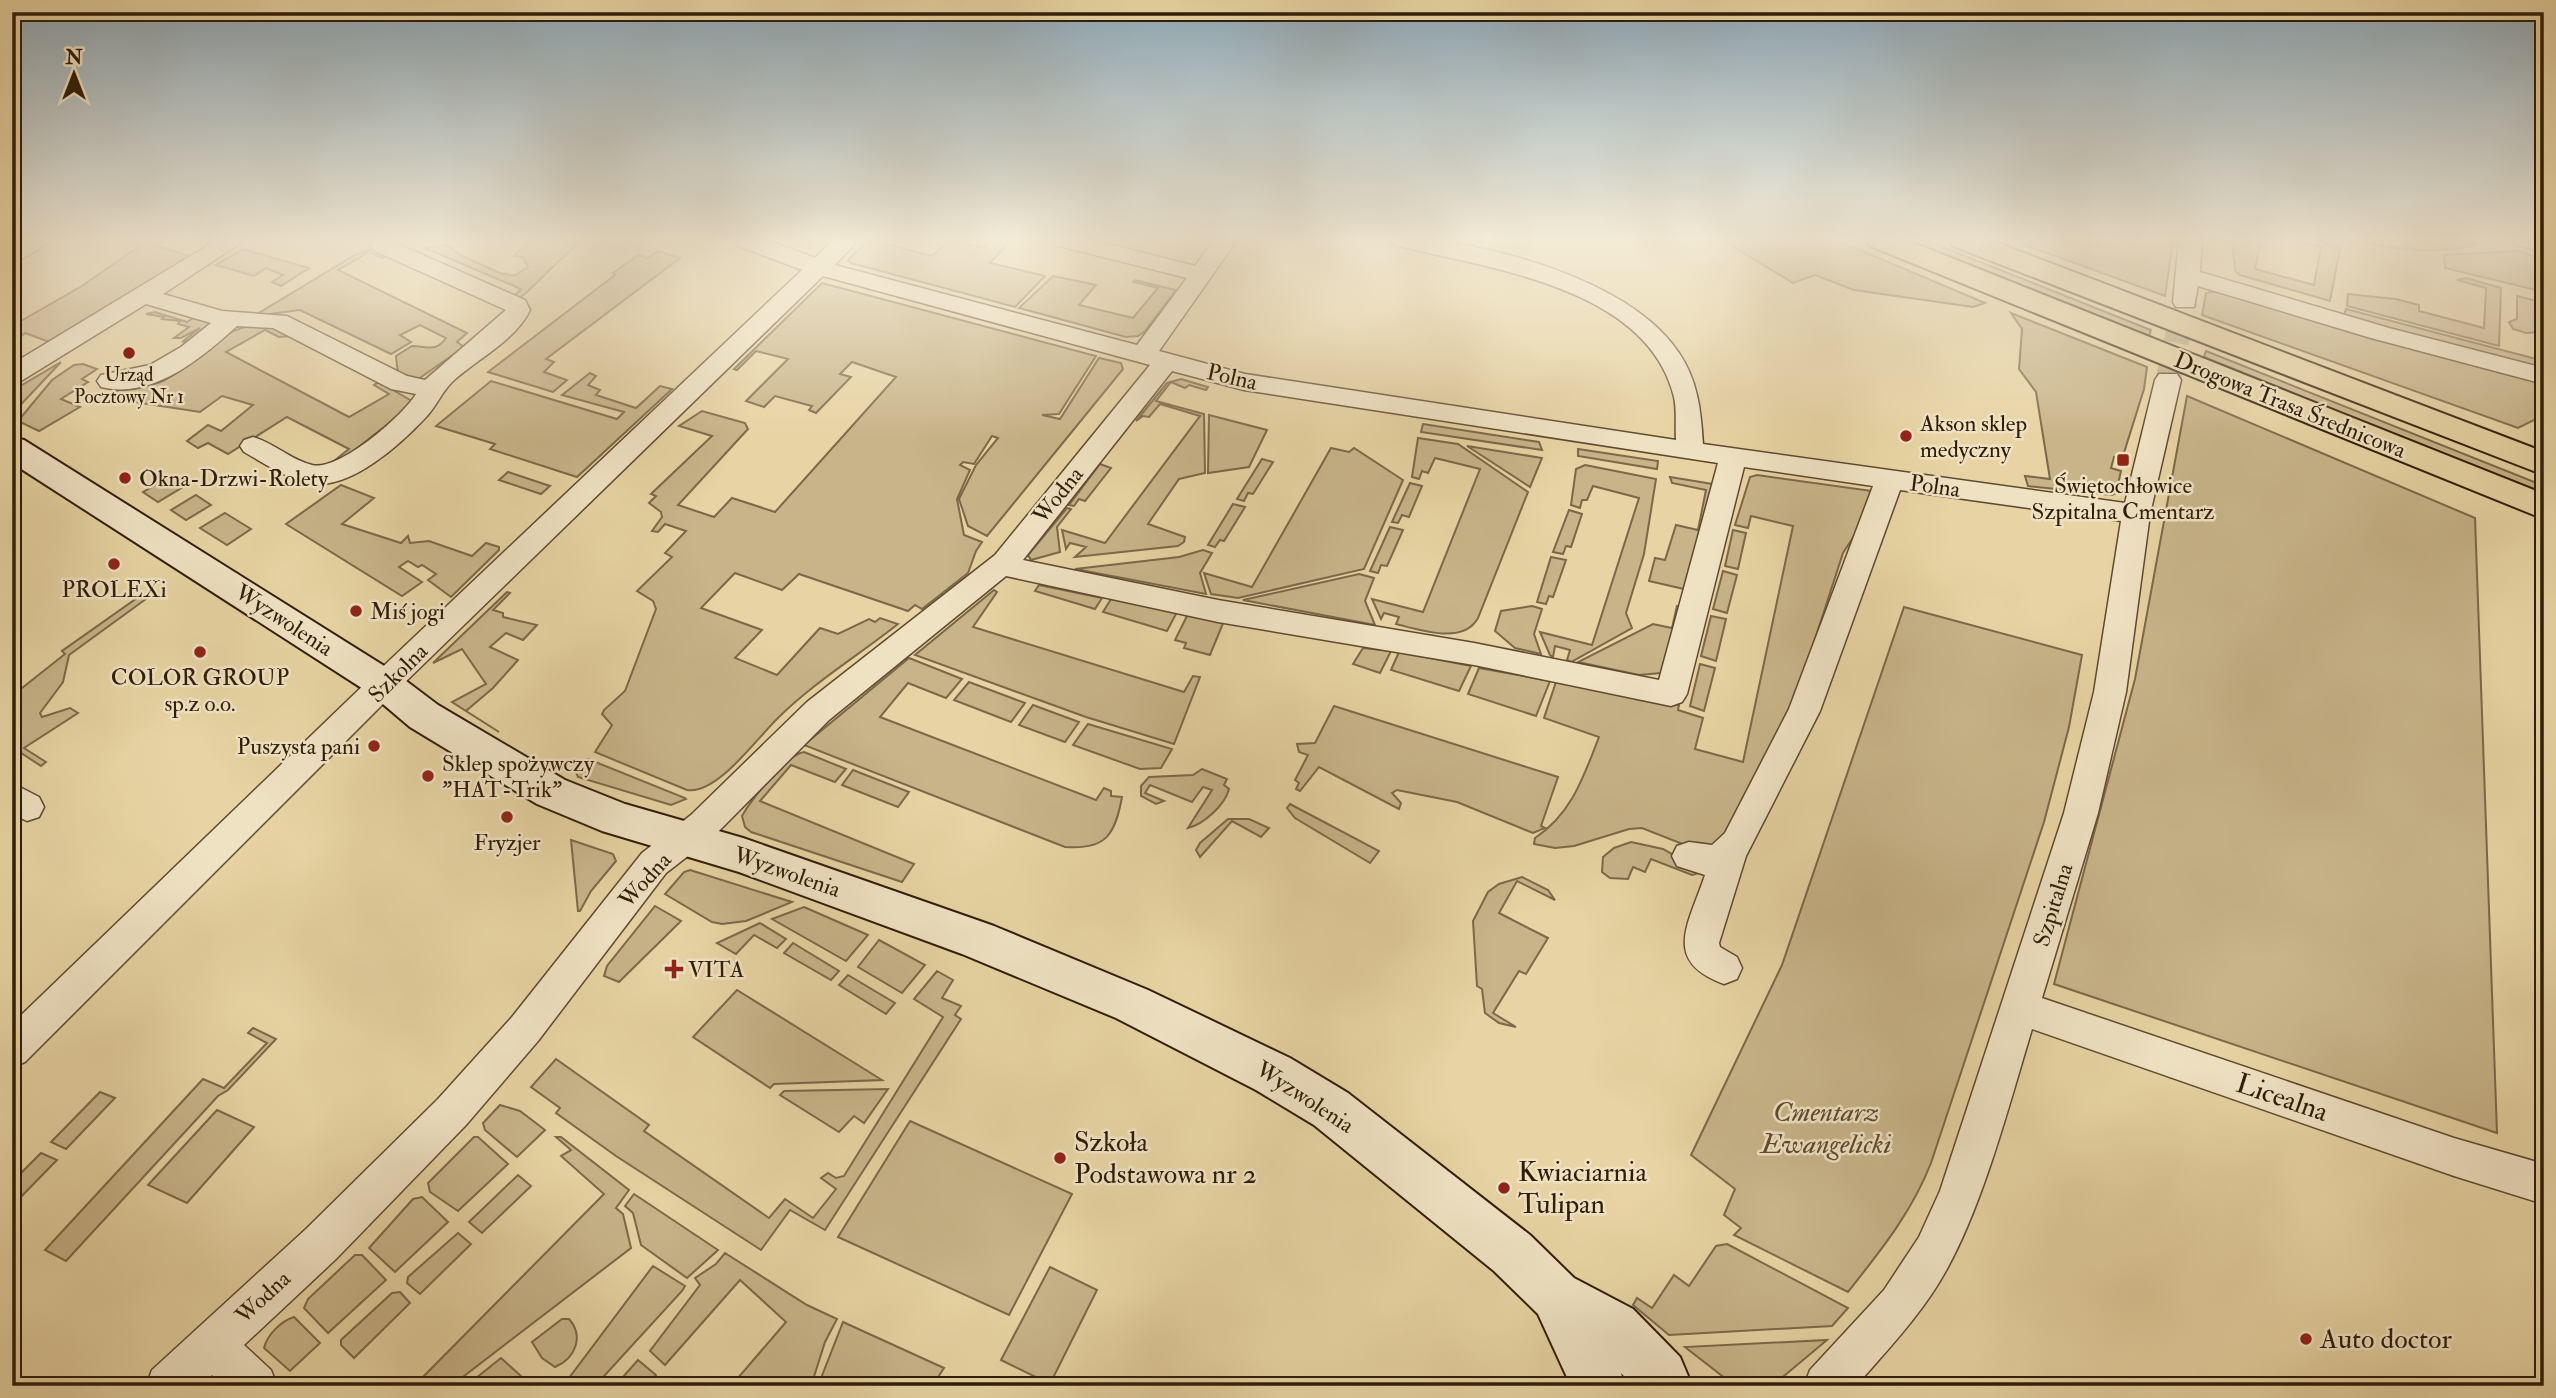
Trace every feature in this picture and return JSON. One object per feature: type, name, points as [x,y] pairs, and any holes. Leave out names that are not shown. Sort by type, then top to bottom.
[{"type":"main road","name":"Drogowa Trasa Średnicowa","points":[[2042,305],[2544,507]]},
{"type":"main road","name":"Drogowa Trasa Średnicowa","points":[[2132,305],[2544,464]]},
{"type":"street","points":[[12,375],[129,305]]},
{"type":"street","points":[[179,305],[230,319],[278,321],[400,383],[429,389]]},
{"type":"street","points":[[253,446],[306,473],[316,475],[340,471],[400,426],[420,407],[429,389],[504,328],[518,310],[515,305]]},
{"type":"street","name":"Szkolna","points":[[12,1050],[384,684],[781,305]]},
{"type":"street","name":"Polna","points":[[958,305],[1244,382],[1690,451],[2136,514]]},
{"type":"street","name":"Wodna","points":[[168,1386],[321,1244],[452,1112],[524,1029],[654,863],[686,839],[818,711],[1005,562],[1154,358],[1183,305]]},
{"type":"street","points":[[1612,305],[1637,321],[1665,348],[1683,377],[1690,409],[1690,451]]},
{"type":"street","points":[[2287,305],[2544,376]]},
{"type":"street","points":[[110,381],[136,380],[159,372],[230,319]]},
{"type":"street","name":"Szpitalna","points":[[1826,1386],[1899,1305],[1934,1252],[1959,1193],[2021,1008],[2081,813],[2110,692],[2136,514],[2168,380]]},
{"type":"street","name":"Wyzwolenia","points":[[12,448],[384,684],[424,716],[551,792],[617,819],[743,856],[978,940],[1213,1041],[1331,1109],[1512,1253],[1556,1296],[1614,1328],[1659,1383]]},
{"type":"street","points":[[1005,562],[1016,569],[1218,611],[1474,654],[1671,694],[1733,457]]},
{"type":"street","points":[[1724,968],[1705,957],[1701,943],[1730,853],[1804,711],[1857,558],[1890,479]]},
{"type":"street","points":[[1689,856],[1705,861],[1730,853]]},
{"type":"street","name":"Licealna","points":[[2021,1008],[2454,1157],[2544,1184]]},
{"type":"street","name":"Wyzwolenia","points":[[1556,1296],[1591,1363],[1598,1386]]},
{"type":"street","points":[[212,1345],[255,1386]]},
{"type":"green space","points":[[48,305],[109,305],[49,342],[25,333],[12,344],[12,326]]},
{"type":"green space","points":[[272,305],[410,305],[467,333],[457,342],[464,347],[417,380],[398,374],[396,356],[412,346],[438,346],[446,338],[420,325],[400,335],[411,342],[391,354],[300,310],[254,316]]},
{"type":"green space","points":[[575,305],[617,305],[546,359],[554,362],[544,372],[567,380],[553,392],[488,372]]},
{"type":"green space","points":[[799,305],[905,305],[1096,356],[1059,414],[1042,415],[1060,419],[1099,358],[1121,363],[1123,369],[987,536],[968,526],[959,499],[976,465],[998,438],[992,436],[974,464],[963,462],[960,465],[970,470],[957,499],[964,535],[982,542],[968,573],[922,609],[915,605],[908,611],[799,574],[782,590],[735,573],[701,608],[762,630],[735,658],[777,675],[820,628],[838,634],[869,619],[875,622],[880,618],[898,624],[792,705],[723,775],[699,789],[687,790],[595,752],[612,725],[602,714],[625,691],[656,609],[653,601],[637,591],[672,557],[665,553],[686,531],[665,524],[658,532],[652,531],[662,517],[661,512],[649,503],[656,496],[651,494],[712,436],[679,426],[702,411],[745,423],[748,429],[678,505],[714,517],[732,498],[775,512],[896,377],[852,362],[840,374],[851,377],[816,413],[809,410],[812,406],[775,396],[764,407],[746,401],[788,359],[756,351],[737,370],[734,369]]},
{"type":"green space","points":[[1022,305],[1080,305],[1133,318],[1144,305],[1164,305],[1145,331],[1138,336],[1126,337],[1019,308]]},
{"type":"green space","points":[[2072,305],[2089,305],[2151,330],[2149,336]]},
{"type":"green space","points":[[2204,305],[2270,305],[2544,379],[2544,419],[2538,418],[2518,428],[2202,315]]},
{"type":"green space","points":[[2347,305],[2419,305],[2419,311],[2484,328],[2485,305],[2500,305],[2499,346]]},
{"type":"green space","points":[[2517,305],[2544,305],[2544,332],[2526,333],[2513,329],[2509,322],[2517,319]]},
{"type":"green space","points":[[2346,309],[2544,361],[2544,372],[2343,318]]},
{"type":"green space","points":[[155,312],[187,322],[193,318],[212,322],[191,340],[182,342],[200,328],[181,338],[174,338],[189,327],[178,324],[180,321],[146,314]]},
{"type":"green space","points":[[2011,313],[2147,367],[2144,389],[2122,459],[2114,457],[2111,468],[2121,471],[2116,493],[2112,495],[2028,486],[2025,476],[2050,479],[2036,392],[2019,369],[2022,329]]},
{"type":"green space","points":[[267,324],[292,336],[279,337],[265,330],[226,352],[349,417],[389,394],[374,385],[379,382],[412,401],[406,410],[333,467],[330,464],[349,449],[287,417],[228,454],[208,443],[198,448],[187,441],[208,425],[221,431],[253,405],[222,396],[200,412],[128,401],[111,394],[163,381],[189,364],[221,337],[249,326]]},
{"type":"green space","points":[[2206,351],[2544,486],[2544,494],[2204,357]]},
{"type":"green space","points":[[61,362],[12,414],[12,391]]},
{"type":"green space","points":[[83,364],[97,369],[82,379],[88,382],[61,399],[80,407],[39,431],[18,421],[52,380],[74,365]]},
{"type":"green space","points":[[590,373],[596,376],[588,385],[600,390],[596,395],[636,408],[660,386],[672,389],[577,477],[490,449],[495,444],[436,426],[491,381],[617,419],[624,412],[562,395]]},
{"type":"green space","points":[[1181,379],[1208,387],[1206,390],[1189,385],[1185,388],[1171,382],[1156,401],[1204,414],[1205,473],[1179,479],[1148,524],[1185,537],[1184,542],[1178,546],[1075,557],[1086,547],[1070,543],[1066,549],[1062,530],[1105,543],[1200,416],[1160,404],[1149,417],[1143,416],[1136,421],[1167,383]]},
{"type":"green space","points":[[2187,396],[2475,518],[2497,1133],[2054,984],[2135,679]]},
{"type":"green space","points":[[1209,415],[1267,430],[1249,467],[1208,473]]},
{"type":"green space","points":[[1423,424],[1539,442],[1542,450],[1421,432]]},
{"type":"green space","points":[[1418,438],[1458,444],[1528,492],[1478,618],[1462,631],[1429,632],[1396,624],[1399,617],[1384,613],[1381,619],[1372,599],[1423,612],[1480,469],[1435,458],[1428,473],[1422,471],[1419,479],[1412,477]]},
{"type":"green space","points":[[1467,446],[1542,458],[1530,487]]},
{"type":"green space","points":[[1331,448],[1349,452],[1354,448],[1403,480],[1364,569],[1238,598],[1211,594],[1204,573],[1252,587]]},
{"type":"green space","points":[[1578,449],[1658,461],[1657,469],[1578,456]]},
{"type":"green space","points":[[1262,459],[1273,462],[1253,494],[1248,493],[1244,501],[1237,499]]},
{"type":"green space","points":[[1100,464],[1111,468],[1085,501],[1079,499],[1074,506],[1069,505]]},
{"type":"green space","points":[[1585,465],[1656,479],[1644,554],[1626,613],[1632,628],[1571,662],[1567,660],[1570,650],[1555,646],[1553,657],[1550,655],[1540,632],[1592,645],[1639,498],[1593,486],[1587,500],[1582,500],[1580,508],[1571,505],[1576,469]]},
{"type":"green space","points":[[508,472],[550,486],[541,494],[499,480]]},
{"type":"green space","points":[[1757,475],[1872,491],[1858,530],[1843,553],[1789,719],[1726,842],[1695,849],[1642,828],[1629,829],[1574,846],[1555,848],[1534,844],[1535,838],[1558,817],[1575,794],[1599,737],[1544,718],[1556,682],[1679,705],[1678,710],[1703,718],[1695,749],[1743,762],[1793,526],[1751,516],[1748,528],[1735,525],[1750,477]]},
{"type":"green space","points":[[1670,477],[1719,485],[1684,589],[1649,581],[1655,558],[1665,560],[1676,525],[1698,530],[1706,490],[1672,483]]},
{"type":"green space","points":[[168,478],[183,487],[158,502],[143,492]]},
{"type":"green space","points":[[1410,483],[1422,486],[1409,517],[1402,515],[1398,523],[1392,522]]},
{"type":"green space","points":[[341,485],[374,498],[342,524],[401,543],[408,536],[410,543],[429,541],[472,556],[486,543],[499,547],[499,550],[451,597],[428,580],[436,574],[422,565],[418,567],[408,561],[399,567],[422,582],[402,596],[286,524]]},
{"type":"green space","points":[[196,495],[211,505],[186,520],[171,510]]},
{"type":"green space","points":[[1233,504],[1245,507],[1224,541],[1220,540],[1215,547],[1208,545]]},
{"type":"green space","points":[[1067,508],[1071,509],[1057,527],[1060,552],[1031,560],[1028,555]]},
{"type":"green space","points":[[1569,510],[1582,514],[1571,547],[1566,546],[1563,554],[1553,552]]},
{"type":"green space","points":[[225,513],[251,529],[227,545],[200,528]]},
{"type":"green space","points":[[1390,527],[1403,530],[1387,566],[1381,565],[1378,573],[1370,571]]},
{"type":"green space","points":[[1733,530],[1746,533],[1738,569],[1725,566]]},
{"type":"green space","points":[[1203,550],[1212,553],[1200,573],[1206,594],[1075,569],[1179,557]]},
{"type":"green space","points":[[1551,557],[1566,560],[1553,597],[1549,596],[1546,604],[1537,602]]},
{"type":"green space","points":[[1723,571],[1737,575],[1727,613],[1713,609]]},
{"type":"green space","points":[[1359,574],[1374,578],[1365,601],[1375,625],[1243,600]]},
{"type":"green space","points":[[1039,585],[1102,598],[1095,609],[1035,591]]},
{"type":"green space","points":[[994,590],[997,592],[973,627],[1184,692],[1193,676],[1200,677],[1174,744],[1086,717],[915,655]]},
{"type":"green space","points":[[507,592],[510,593],[493,610],[503,613],[503,617],[537,625],[523,640],[506,633],[490,647],[518,660],[493,688],[466,711],[452,702],[486,684],[462,649],[433,663]]},
{"type":"green space","points":[[140,596],[146,599],[69,655],[63,682],[40,713],[42,717],[70,708],[78,713],[24,748],[46,762],[41,766],[12,747],[12,696],[65,654],[62,651]]},
{"type":"green space","points":[[1111,599],[1177,612],[1167,631],[1103,612]]},
{"type":"green space","points":[[1532,606],[1542,609],[1534,634],[1541,654],[1515,648],[1495,631],[1501,611]]},
{"type":"green space","points":[[1677,606],[1685,608],[1661,673],[1639,675],[1578,662],[1653,624],[1672,628]]},
{"type":"green space","name":"Cmentarz Ewangelicki","points":[[1904,607],[2082,655],[2069,727],[2044,822],[1931,1163],[1905,1214],[1848,1292],[1734,1235],[1741,1228],[1724,1215],[1735,1189],[1691,1155],[1782,965]]},
{"type":"green space","points":[[1188,614],[1224,621],[1210,655],[1184,648],[1186,643],[1175,640]]},
{"type":"green space","points":[[1711,616],[1726,619],[1716,661],[1701,656]]},
{"type":"green space","points":[[1363,648],[1391,651],[1380,673],[1353,664]]},
{"type":"green space","points":[[1399,652],[1471,666],[1459,691],[1391,670]]},
{"type":"green space","points":[[909,658],[962,679],[946,698],[908,683],[880,717],[1096,800],[1104,788],[1111,791],[1111,796],[1122,797],[1116,821],[1106,837],[1090,846],[1065,847],[804,745]]},
{"type":"green space","points":[[1700,664],[1715,668],[1704,711],[1690,706]]},
{"type":"green space","points":[[1479,668],[1550,681],[1536,716],[1468,694]]},
{"type":"green space","points":[[969,682],[1025,703],[1011,722],[954,700]]},
{"type":"green space","points":[[1033,705],[1079,722],[1065,742],[1019,725]]},
{"type":"green space","points":[[1334,706],[1558,777],[1541,826],[1545,828],[1533,833],[1457,802],[1397,790],[1392,793],[1401,803],[1399,809],[1319,767],[1300,791],[1296,789],[1299,783],[1295,780],[1308,755],[1299,752],[1297,744],[1315,743]]},
{"type":"green space","points":[[1088,724],[1172,749],[1161,768],[1140,769],[1073,745]]},
{"type":"green space","points":[[804,752],[846,769],[835,782],[791,765],[760,801],[914,864],[902,882],[751,832],[745,827],[742,816],[761,789],[788,761]]},
{"type":"green space","points":[[588,759],[686,799],[671,805],[578,777],[576,772]]},
{"type":"green space","points":[[1202,769],[1227,779],[1224,785],[1229,789],[1218,807],[1194,826],[1188,828],[1212,790],[1203,787],[1192,802],[1150,785],[1145,793],[1164,801],[1156,804],[1141,796],[1141,786],[1149,777],[1193,775]]},
{"type":"green space","points":[[853,770],[909,792],[898,807],[842,785]]},
{"type":"green space","points":[[1290,804],[1379,851],[1370,863],[1295,818],[1287,808]]},
{"type":"green space","points":[[1228,819],[1249,819],[1269,828],[1261,837],[1232,821],[1200,857],[1196,850],[1200,843]]},
{"type":"green space","points":[[571,840],[613,854],[616,861],[591,891],[580,911],[578,911]]},
{"type":"green space","points":[[1631,842],[1663,849],[1703,872],[1692,875],[1651,859],[1645,872],[1633,867],[1628,879],[1610,878],[1602,872],[1603,857],[1614,848]]},
{"type":"green space","points":[[690,870],[792,902],[746,921],[722,924],[712,922],[665,894],[684,872]]},
{"type":"green space","points":[[1522,877],[1548,890],[1555,900],[1517,881],[1499,913],[1548,938],[1526,974],[1519,971],[1493,1013],[1516,1027],[1499,1023],[1485,1013],[1482,989],[1477,986],[1473,921],[1488,892],[1499,884]]},
{"type":"green space","points":[[655,906],[681,921],[619,982],[604,976],[607,966]]},
{"type":"green space","points":[[804,907],[868,935],[846,961],[772,919]]},
{"type":"green space","points":[[760,923],[786,939],[777,948],[754,935],[736,954],[717,943]]},
{"type":"green space","points":[[879,940],[925,965],[902,993],[858,967]]},
{"type":"green space","points":[[793,943],[839,971],[831,980],[784,953]]},
{"type":"green space","points":[[937,971],[953,980],[942,998],[961,1006],[955,1015],[961,1019],[825,1230],[790,1210],[761,1250],[616,1156],[556,1113],[560,1108],[531,1087],[556,1059],[649,1125],[644,1131],[769,1218],[785,1199],[813,1218],[836,1189],[821,1178],[828,1173],[836,1178],[844,1176],[943,1017],[914,999]]},
{"type":"green space","points":[[848,975],[895,1003],[886,1014],[839,985]]},
{"type":"green space","points":[[737,990],[882,1080],[774,1084],[770,1088],[693,1037]]},
{"type":"green space","points":[[253,1028],[276,1039],[228,1090],[218,1096],[66,1261],[45,1250],[203,1079],[224,1088],[267,1043],[248,1033]]},
{"type":"green space","points":[[888,1089],[864,1123],[854,1116],[839,1132],[780,1095],[784,1091]]},
{"type":"green space","points":[[100,1092],[115,1098],[66,1149],[51,1142]]},
{"type":"green space","points":[[500,1105],[520,1111],[545,1130],[517,1157],[485,1130],[483,1123]]},
{"type":"green space","points":[[217,1110],[254,1127],[187,1203],[148,1185]]},
{"type":"green space","points":[[910,1121],[1072,1194],[1009,1315],[838,1237]]},
{"type":"green space","points":[[474,1137],[478,1137],[508,1164],[458,1211],[430,1192],[428,1183]]},
{"type":"green space","points":[[556,1137],[561,1137],[629,1190],[616,1208],[623,1214],[631,1248],[451,1386],[414,1386],[604,1194],[561,1156],[571,1150]]},
{"type":"green space","points":[[41,1153],[57,1160],[12,1206],[12,1182]]},
{"type":"green space","points":[[518,1175],[531,1186],[482,1233],[469,1222]]},
{"type":"green space","points":[[634,1194],[718,1250],[687,1278],[641,1245],[633,1213],[625,1206]]},
{"type":"green space","points":[[422,1197],[448,1222],[395,1272],[369,1248],[413,1199]]},
{"type":"green space","points":[[458,1233],[471,1244],[420,1294],[407,1283],[408,1277]]},
{"type":"green space","points":[[1727,1244],[1848,1308],[1832,1326],[1669,1335],[1633,1305],[1637,1298],[1652,1308],[1674,1275],[1689,1286],[1716,1246]]},
{"type":"green space","points":[[725,1253],[807,1305],[837,1319],[825,1342],[811,1386],[731,1386],[786,1322],[740,1280],[665,1365],[650,1351],[700,1285],[695,1278],[716,1264]]},
{"type":"green space","points":[[355,1255],[362,1255],[386,1280],[328,1333],[304,1308],[308,1299]]},
{"type":"green space","points":[[653,1266],[685,1286],[682,1291],[595,1386],[563,1386]]},
{"type":"green space","points":[[1050,1267],[1097,1290],[1050,1384],[1001,1360]]},
{"type":"green space","points":[[400,1292],[410,1303],[354,1358],[341,1345],[341,1340],[392,1293]]},
{"type":"green space","points":[[294,1317],[320,1343],[290,1371],[264,1348],[275,1329]]},
{"type":"green space","points":[[562,1319],[569,1319],[574,1326],[576,1346],[568,1358],[555,1367],[542,1358],[532,1342]]},
{"type":"green space","points":[[843,1322],[944,1368],[933,1385],[925,1382],[920,1386],[818,1386]]},
{"type":"green space","points":[[1827,1340],[1772,1386],[1735,1386],[1685,1347]]},
{"type":"green space","points":[[501,1358],[532,1386],[466,1386]]},
{"type":"green space","points":[[638,1360],[656,1375],[646,1386],[615,1386]]},
{"type":"tunnel","points":[[2168,380],[2184,305]]},
{"type":"place","name":"Urząd Pocztowy Nr 1","points":[[129,353]]},
{"type":"place","name":"Akson sklep medyczny","points":[[1906,436]]},
{"type":"place","name":"Świętochłowice Szpitalna Cmentarz","points":[[2123,460]]},
{"type":"place","name":"Okna-Drzwi-Rolety","points":[[125,478]]},
{"type":"place","name":"PROLEXi","points":[[114,564]]},
{"type":"place","name":"Miś jogi","points":[[356,611]]},
{"type":"place","name":"COLOR GROUP sp.z o.o.","points":[[200,652]]},
{"type":"place","name":"Puszysta pani","points":[[374,746]]},
{"type":"place","name":"Sklep spożywczy \"HAT-Trik\"","points":[[428,776]]},
{"type":"place","name":"Fryzjer","points":[[507,817]]},
{"type":"place","name":"VITA","points":[[674,969]]},
{"type":"place","name":"Szkoła Podstawowa nr 2","points":[[1060,1158]]},
{"type":"place","name":"Kwiaciarnia Tulipan","points":[[1504,1188]]},
{"type":"place","name":"Auto doctor","points":[[2306,1339]]}]
